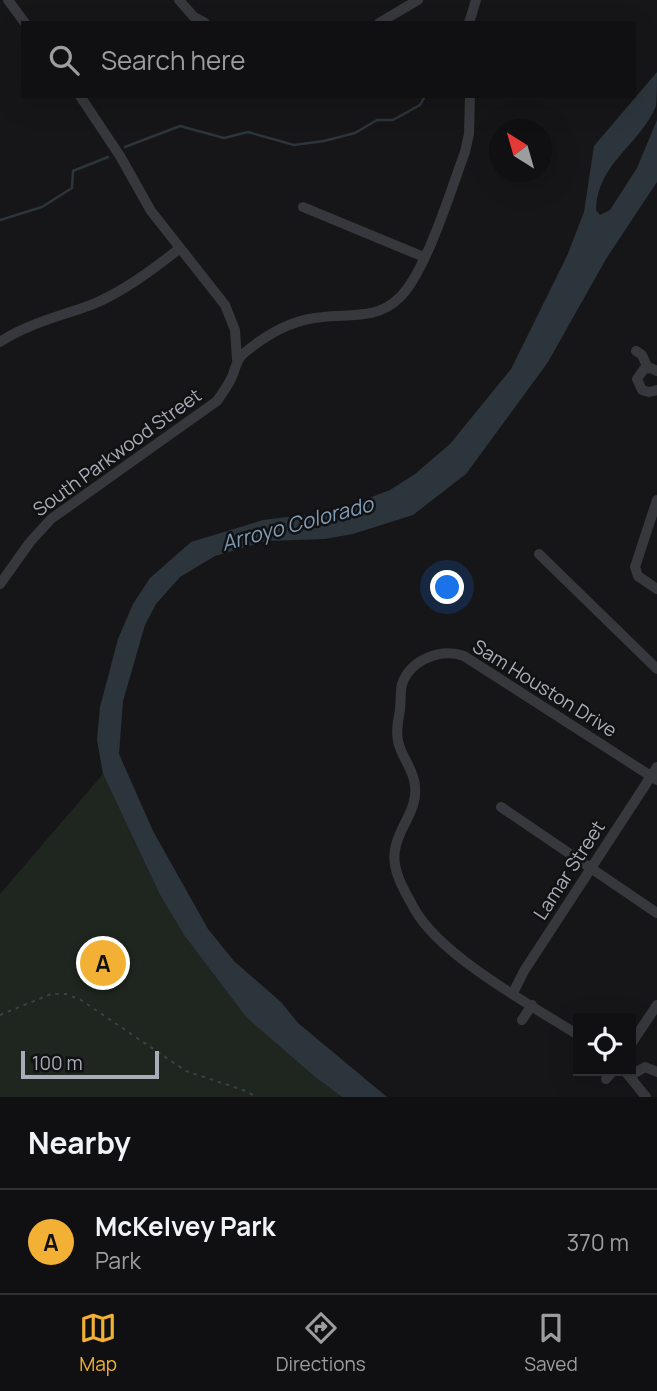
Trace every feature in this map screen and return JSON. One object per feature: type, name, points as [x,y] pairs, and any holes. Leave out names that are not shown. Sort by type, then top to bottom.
[{"type":"street","points":[[8,0],[24,21]]},
{"type":"street","points":[[179,0],[194,17],[201,21]]},
{"type":"street","points":[[382,21],[418,0]]},
{"type":"street","points":[[470,21],[476,0]]},
{"type":"street","points":[[80,98],[102,128],[151,211],[225,305],[235,330],[237,360]]},
{"type":"street","name":"South Parkwood Street","points":[[2,578],[51,519],[217,401],[232,379],[237,360],[270,334],[293,323],[324,317],[372,314],[386,308],[409,288],[465,152],[470,134],[470,98]]},
{"type":"street","points":[[303,207],[424,257]]},
{"type":"street","points":[[0,342],[31,327],[94,304],[146,274],[179,249]]},
{"type":"street","points":[[636,351],[642,355],[648,371]]},
{"type":"street","points":[[627,368],[648,371]]},
{"type":"street","points":[[648,371],[638,383],[642,390],[657,390]]},
{"type":"street","points":[[657,500],[635,566],[638,576],[657,589]]},
{"type":"street","points":[[539,554],[657,669]]},
{"type":"street","name":"Sam Houston Drive","points":[[573,1032],[447,947],[417,912],[397,872],[394,851],[413,810],[415,797],[413,773],[401,752],[397,731],[402,684],[407,674],[423,660],[452,652],[464,656],[655,775]]},
{"type":"street","name":"Lamar Street","points":[[513,993],[524,971],[655,775]]},
{"type":"street","points":[[502,807],[657,913]]},
{"type":"street","points":[[522,1020],[532,1005]]},
{"type":"street","points":[[636,1036],[657,1005]]},
{"type":"street","points":[[636,1070],[645,1067],[657,1072]]},
{"type":"street","points":[[630,1076],[646,1097]]},
{"type":"path","points":[[0,1015],[51,994],[66,994],[81,1000],[186,1071],[256,1097]]},
{"type":"shaded area","points":[[103,774],[160,895],[184,935],[250,1020],[342,1097],[0,1097],[0,894]]},
{"type":"water","name":"Arroyo Colorado","points":[[657,72],[656,106],[649,120],[604,179],[596,210],[600,215],[610,210],[637,168],[657,120],[657,182],[606,259],[548,362],[466,474],[413,515],[353,534],[325,539],[266,541],[215,556],[180,577],[156,604],[145,625],[123,701],[119,754],[153,831],[208,929],[234,961],[281,1002],[298,1023],[387,1097],[342,1097],[247,1018],[184,935],[160,895],[103,774],[97,740],[100,707],[118,639],[133,604],[150,578],[191,542],[263,520],[335,511],[390,490],[415,474],[450,444],[511,369],[567,256],[584,212],[594,146]]},
{"type":"waterway","points":[[125,147],[180,126],[224,138],[248,132],[294,145],[324,141],[355,133],[377,120],[393,120],[420,105],[424,98]]},
{"type":"waterway","points":[[0,220],[42,207],[72,188],[73,171],[108,157]]},
{"type":"place","name":"McKelvey Park","points":[[103,963]]}]
